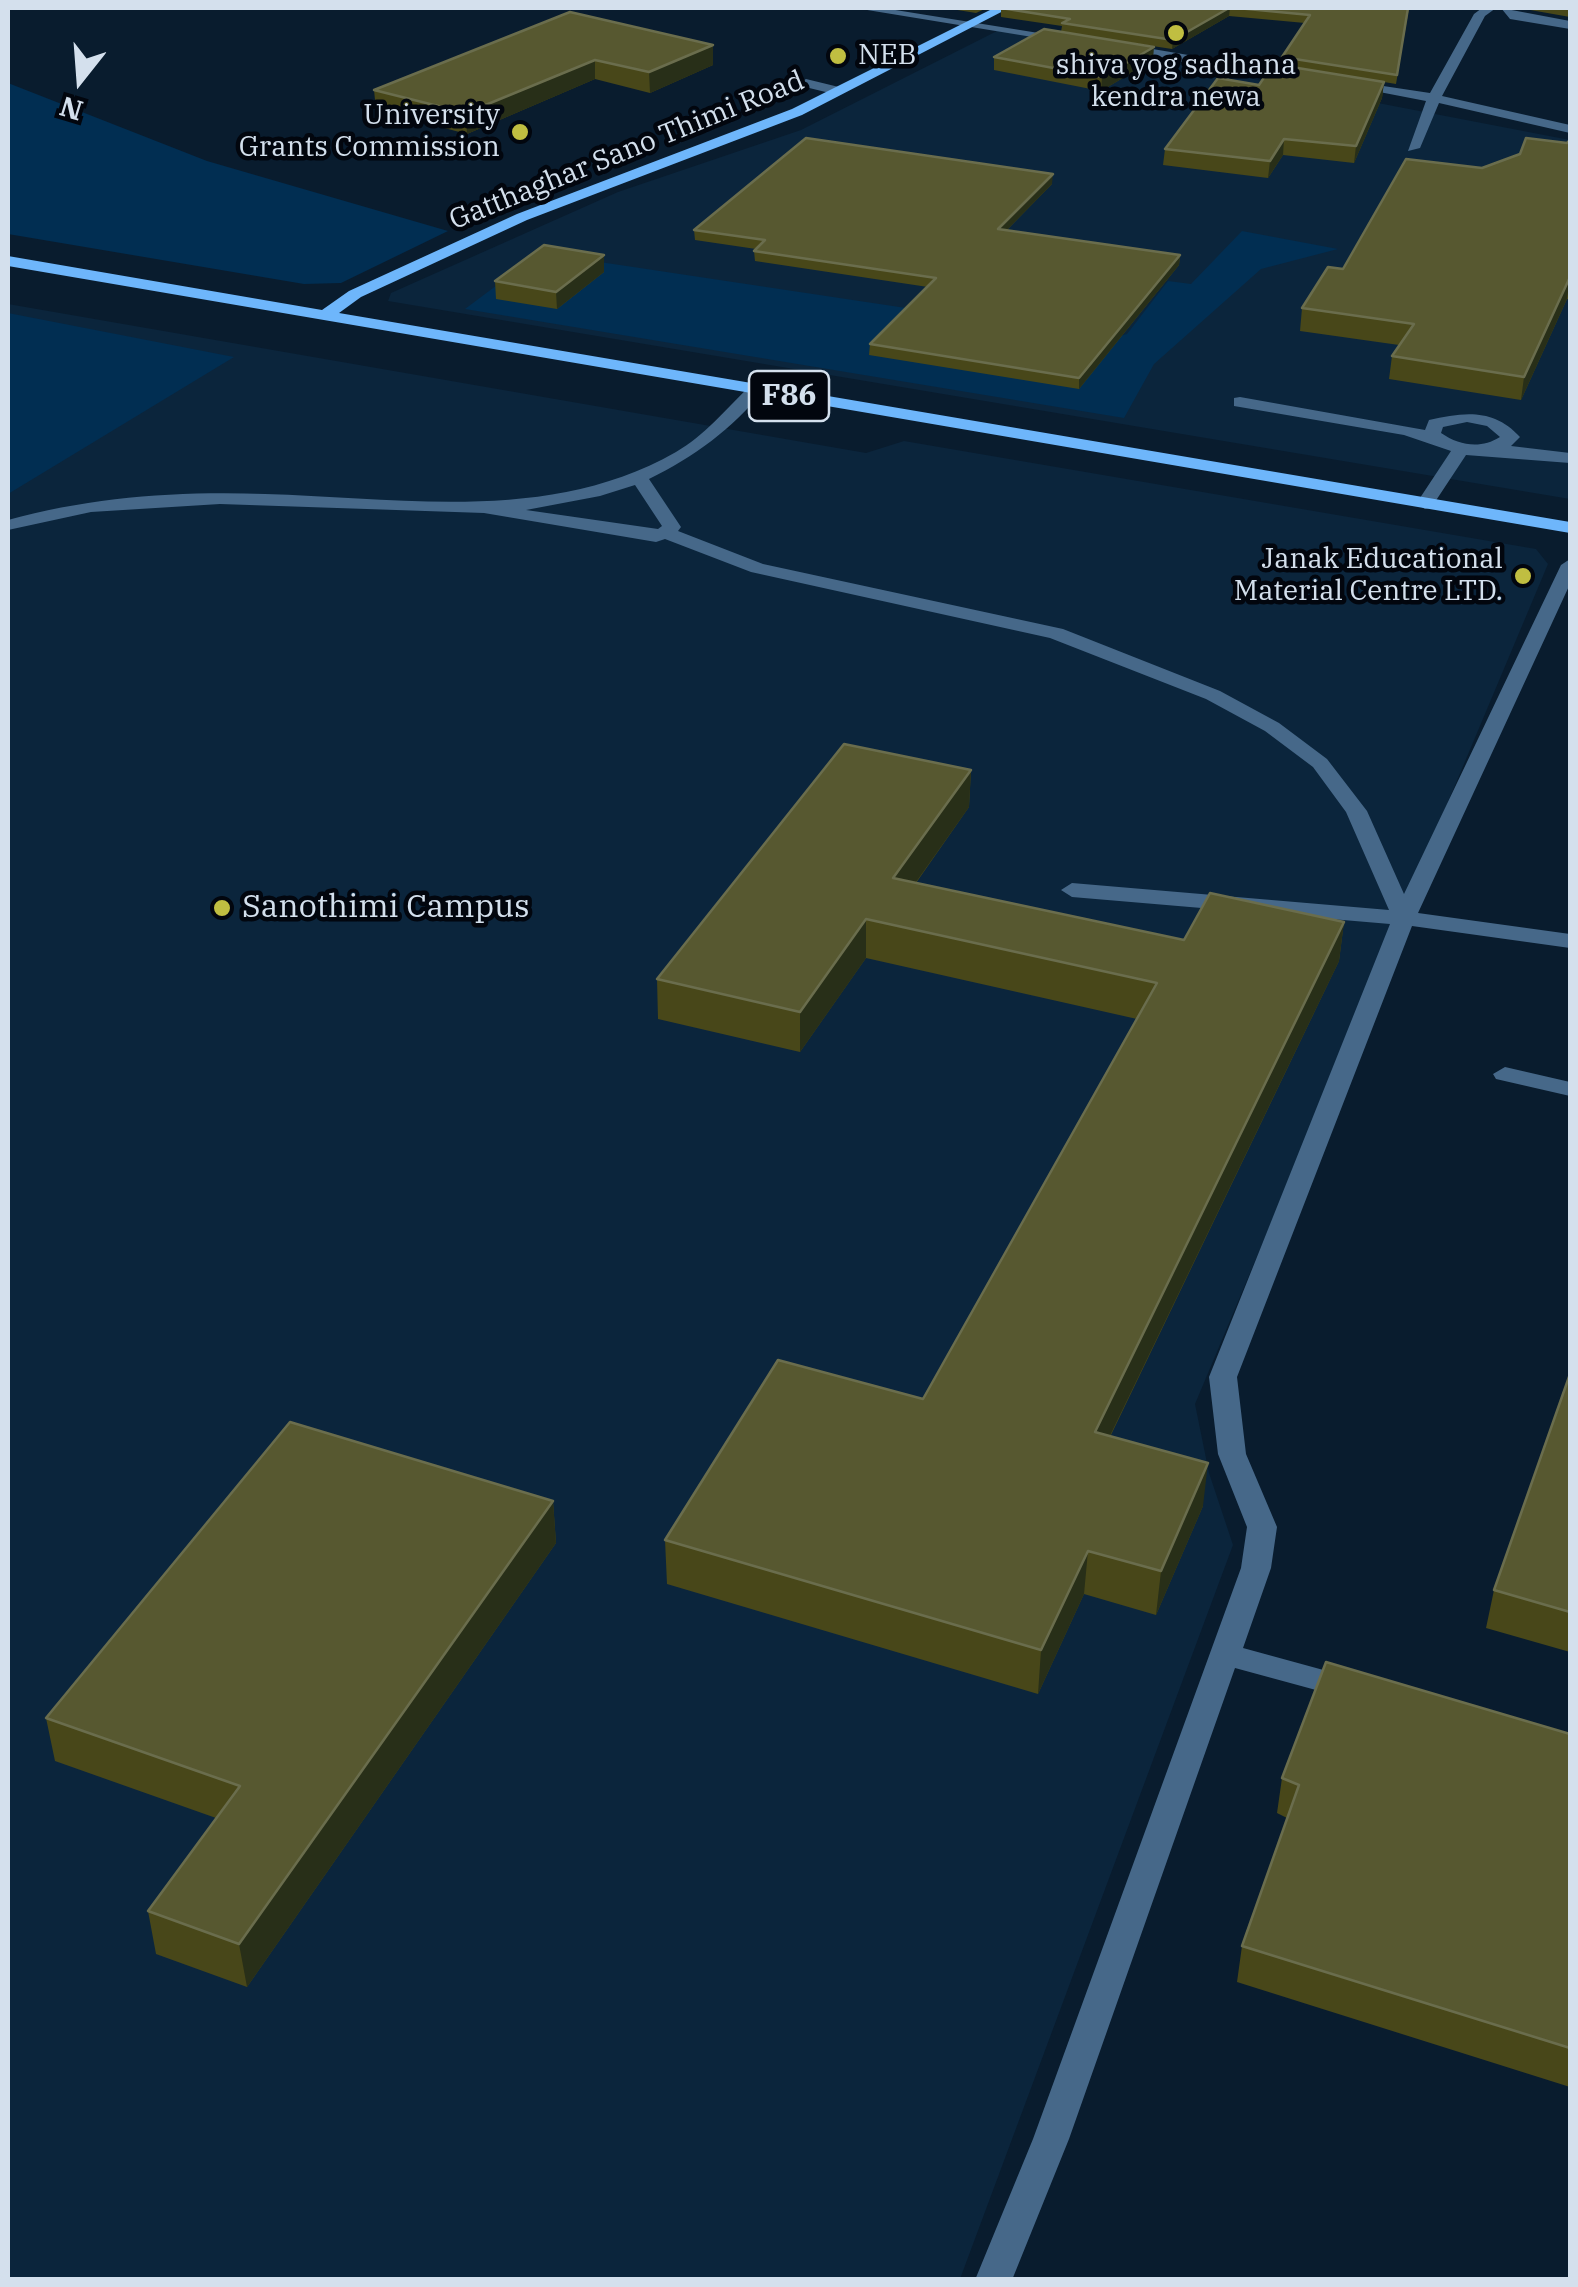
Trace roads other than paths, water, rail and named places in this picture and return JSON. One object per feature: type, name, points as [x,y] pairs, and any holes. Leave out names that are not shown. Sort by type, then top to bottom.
[{"type":"main road","name":"Gatthaghar Sano Thimi Road","points":[[324,316],[355,294],[522,217],[742,136],[1003,8]]},
{"type":"main road","name":"F86","points":[[8,261],[1570,528]]},
{"type":"street","points":[[862,8],[1078,40]]},
{"type":"street","points":[[1413,148],[1434,98],[1480,14],[1490,8]]},
{"type":"street","points":[[1507,8],[1515,16],[1570,25]]},
{"type":"street","points":[[1097,44],[1320,81]]},
{"type":"street","points":[[806,83],[838,91]]},
{"type":"street","points":[[1339,84],[1434,98],[1570,130]]},
{"type":"street","points":[[8,525],[35,516],[154,500],[491,510],[557,504],[639,478],[686,454],[756,390]]},
{"type":"street","points":[[1240,402],[1407,430],[1462,448],[1570,458]]},
{"type":"street","points":[[1438,440],[1431,429],[1435,424],[1454,418],[1480,418],[1503,426],[1511,437],[1489,449]]},
{"type":"street","points":[[1426,504],[1462,448]]},
{"type":"street","points":[[491,510],[656,536],[665,533],[672,527],[639,478]]},
{"type":"street","points":[[665,533],[758,568],[1056,633],[1214,695],[1272,727],[1320,764],[1356,811],[1404,918]]},
{"type":"street","points":[[993,2280],[1051,2139],[1256,1568],[1262,1527],[1232,1454],[1223,1377],[1404,918],[1570,565]]},
{"type":"street","points":[[1072,890],[1404,918],[1570,941]]},
{"type":"street","points":[[1505,1074],[1570,1088]]},
{"type":"street","points":[[1224,1654],[1382,1698]]},
{"type":"place","name":"shiva yog sadhana kendra newa","points":[[1176,33]]},
{"type":"place","name":"NEB","points":[[838,56]]},
{"type":"place","name":"University Grants Commission","points":[[520,132]]},
{"type":"place","name":"Janak Educational Material Centre LTD.","points":[[1523,576]]},
{"type":"place","name":"Sanothimi Campus","points":[[222,908]]}]
